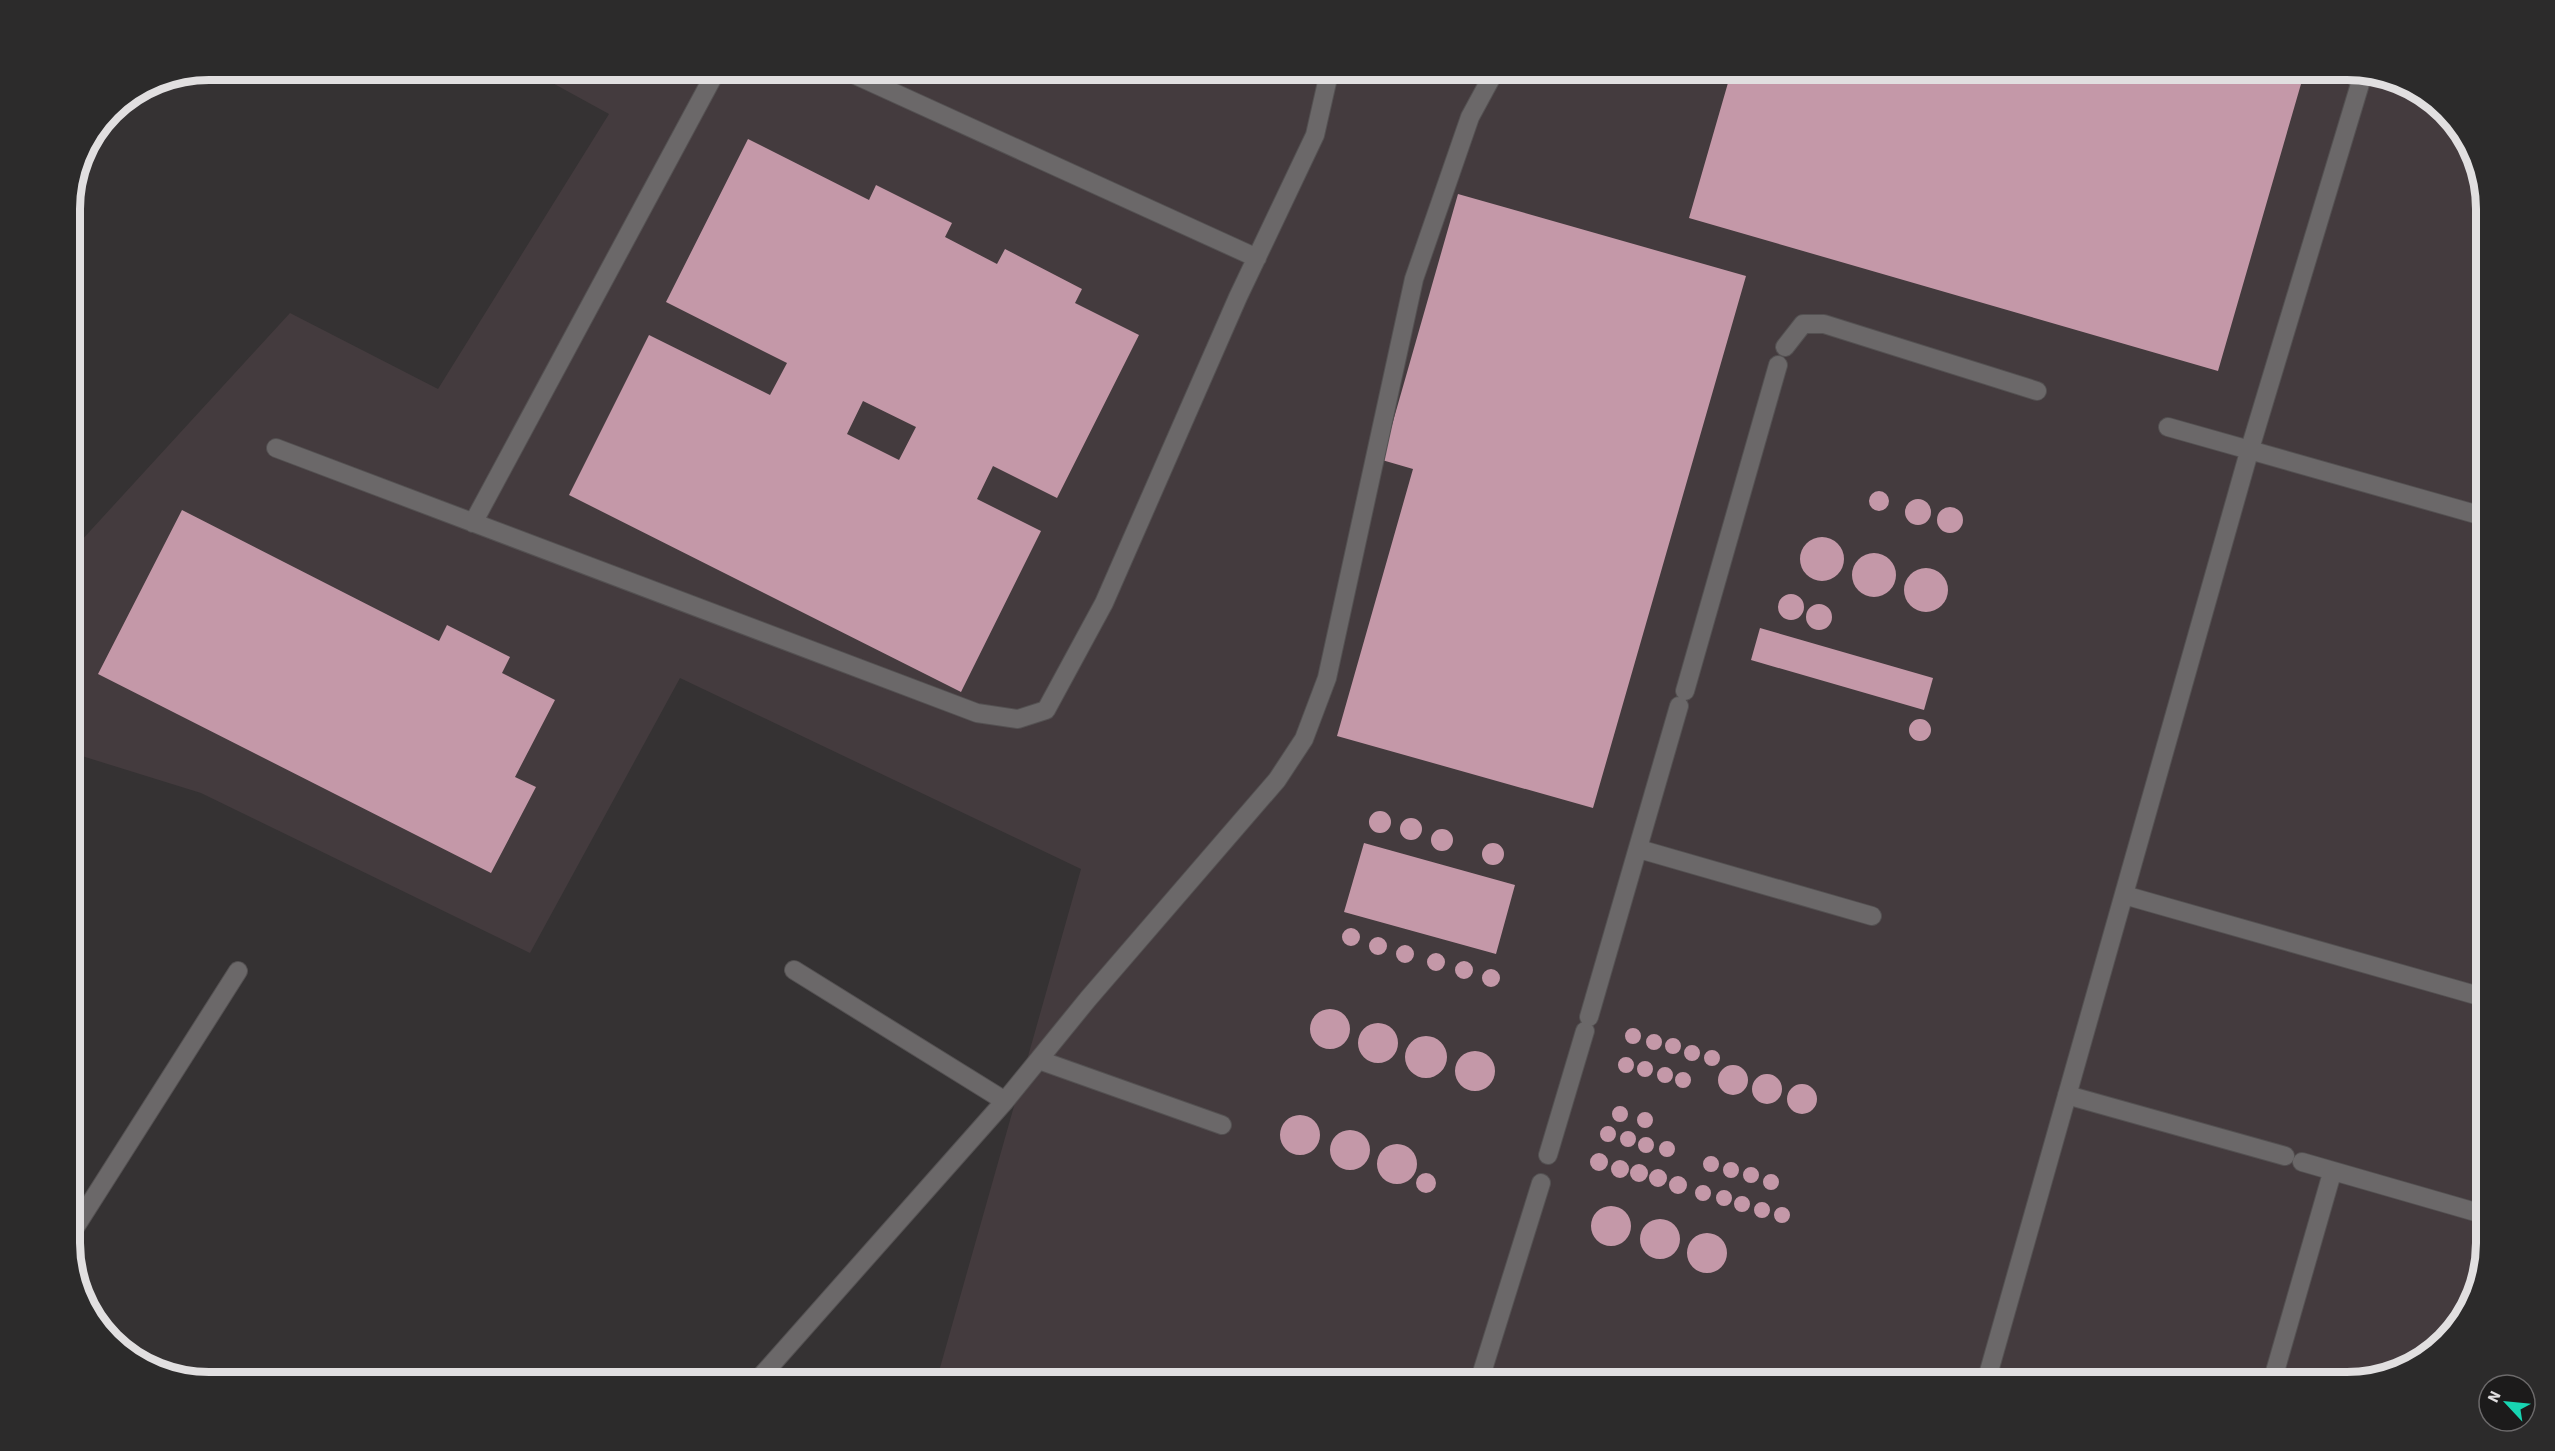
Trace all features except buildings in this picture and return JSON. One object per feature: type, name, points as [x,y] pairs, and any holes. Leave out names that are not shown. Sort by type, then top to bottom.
[{"type":"lane","points":[[473,523],[709,79]]},
{"type":"lane","points":[[864,79],[1257,258]]},
{"type":"lane","points":[[276,448],[977,713],[1018,719],[1046,710],[1104,603],[1257,258],[1315,135],[1328,79]]},
{"type":"lane","points":[[765,1372],[1005,1101],[1088,999],[1277,780],[1304,739],[1327,678],[1414,279],[1470,117],[1491,79]]},
{"type":"lane","points":[[1989,1372],[2249,452],[2361,81]]},
{"type":"lane","points":[[1785,347],[1803,324],[1824,324],[2037,391]]},
{"type":"lane","points":[[1548,1155],[1778,365]]},
{"type":"lane","points":[[2168,427],[2249,452],[2475,514]]},
{"type":"lane","points":[[1638,849],[1872,916]]},
{"type":"lane","points":[[2124,895],[2476,995]]},
{"type":"lane","points":[[794,970],[1005,1101]]},
{"type":"lane","points":[[80,1220],[238,971]]},
{"type":"lane","points":[[1039,1060],[1222,1125]]},
{"type":"lane","points":[[2067,1095],[2294,1159],[2332,1173],[2476,1212]]},
{"type":"lane","points":[[2275,1372],[2332,1173]]},
{"type":"lane","points":[[1482,1372],[1541,1183]]},
{"type":"shaded area","points":[[545,79],[2346,79],[2396,89],[2425,106],[2438,117],[2458,144],[2469,167],[2475,200],[2476,1242],[2466,1292],[2449,1321],[2425,1345],[2396,1362],[2346,1372],[939,1372],[1081,869],[680,678],[530,953],[201,793],[80,755],[80,542],[290,313],[438,389],[609,114]]}]
